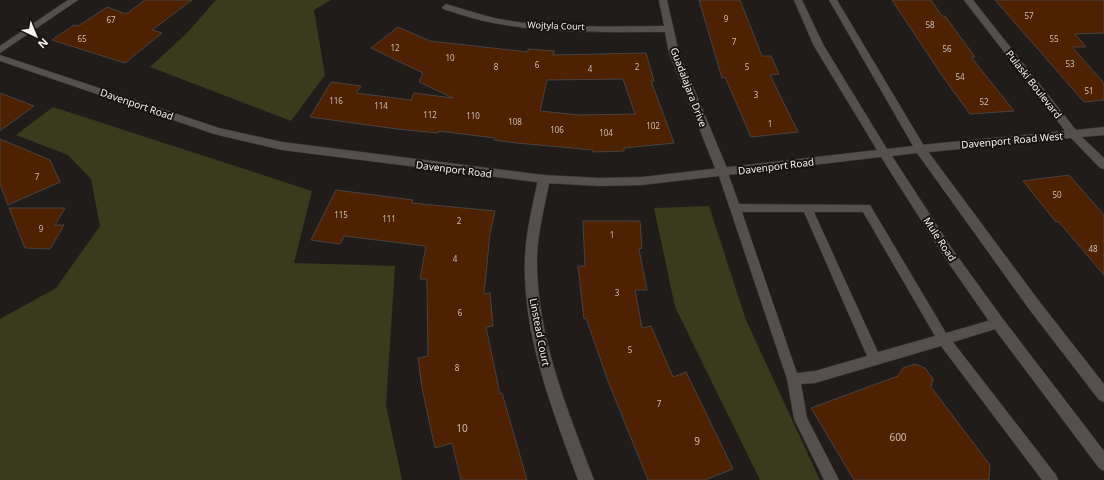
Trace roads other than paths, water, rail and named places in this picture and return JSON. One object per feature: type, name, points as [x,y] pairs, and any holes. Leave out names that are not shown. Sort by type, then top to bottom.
[{"type":"street","points":[[0,50],[74,0]]},
{"type":"street","name":"Guadalajara Drive","points":[[663,0],[674,53],[723,173]]},
{"type":"street","name":"Mule Road","points":[[798,0],[819,46],[884,153],[949,254],[998,323],[1104,463]]},
{"type":"street","points":[[833,0],[920,149],[1034,305],[1104,394]]},
{"type":"street","name":"Pulaski Boulevard","points":[[968,0],[1073,134],[1104,165]]},
{"type":"street","name":"Wojtyla Court","points":[[446,7],[484,19],[532,26],[669,29]]},
{"type":"street","name":"Davenport Road","points":[[0,58],[179,118],[259,142],[315,151],[544,179],[620,182],[723,173],[920,149]]},
{"type":"street","name":"Davenport Road West","points":[[920,149],[1104,131]]},
{"type":"street","name":"Linstead Court","points":[[544,179],[531,258],[535,312],[550,376],[586,480]]},
{"type":"lane","points":[[723,173],[793,379],[801,419],[832,480]]},
{"type":"lane","points":[[736,208],[866,208],[943,339],[1051,480]]},
{"type":"lane","points":[[806,208],[875,359]]},
{"type":"lane","points":[[793,379],[815,377],[998,323]]}]
